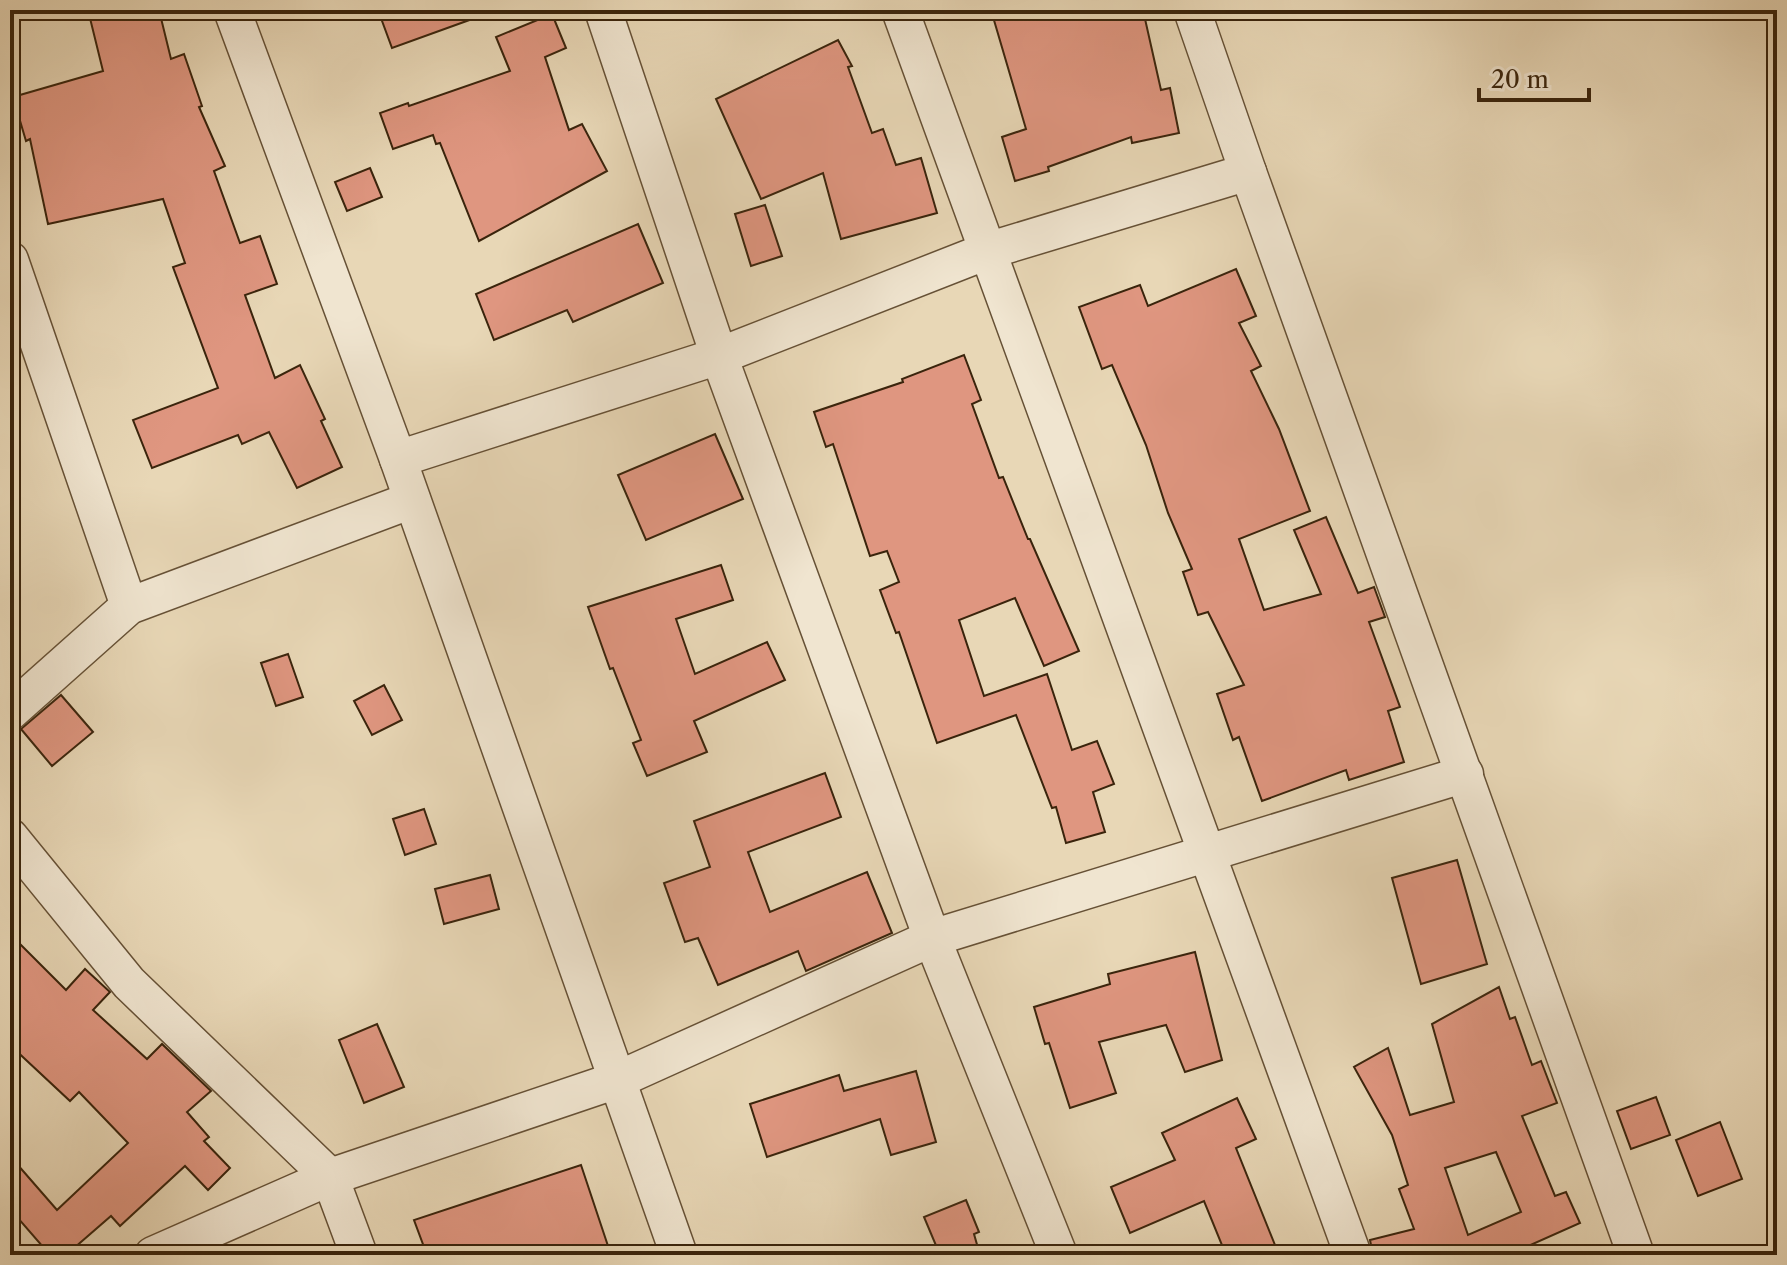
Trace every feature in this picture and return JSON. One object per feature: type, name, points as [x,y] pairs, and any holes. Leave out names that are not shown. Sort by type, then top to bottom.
[{"type":"street","points":[[232,10],[398,459],[679,1255]]},
{"type":"street","points":[[603,10],[719,356],[932,938],[1059,1255]]},
{"type":"street","points":[[900,10],[1353,1255]]},
{"type":"street","points":[[1192,10],[1636,1255]]},
{"type":"street","points":[[398,459],[719,356],[987,251],[1248,172]]},
{"type":"street","points":[[10,260],[129,606]]},
{"type":"street","points":[[10,712],[129,606],[412,500]]},
{"type":"street","points":[[153,1255],[330,1177],[617,1080],[932,938],[1465,774]]},
{"type":"street","points":[[10,837],[129,983],[330,1177],[359,1255]]},
{"type":"building","points":[[88,10],[159,10],[171,59],[184,54],[202,106],[199,107],[225,166],[214,171],[240,243],[260,236],[277,284],[245,295],[275,378],[300,365],[325,419],[321,421],[342,467],[297,488],[269,432],[242,444],[238,435],[152,468],[133,420],[218,388],[173,267],[185,263],[163,199],[48,224],[30,139],[26,141],[13,97],[103,71]]},
{"type":"building","points":[[378,10],[485,10],[486,14],[392,48]]},
{"type":"building","points":[[991,10],[1143,10],[1161,90],[1170,88],[1179,133],[1132,143],[1131,137],[1048,167],[1049,171],[1015,181],[1002,137],[1026,129]]},
{"type":"building","points":[[552,14],[566,48],[545,57],[569,130],[582,124],[607,171],[479,241],[440,143],[436,144],[433,135],[393,149],[380,113],[510,71],[496,37]]},
{"type":"building","points":[[838,40],[852,66],[848,67],[872,133],[883,129],[896,165],[921,158],[937,213],[841,239],[823,173],[761,199],[716,99]]},
{"type":"building","points":[[370,168],[382,197],[347,211],[335,182]]},
{"type":"building","points":[[765,205],[782,256],[751,266],[735,214]]},
{"type":"building","points":[[638,224],[663,283],[573,322],[567,310],[494,340],[476,294]]},
{"type":"building","points":[[1236,269],[1256,316],[1239,323],[1261,366],[1251,371],[1279,429],[1310,511],[1239,539],[1264,610],[1321,594],[1294,530],[1326,517],[1358,593],[1374,587],[1385,617],[1369,622],[1400,707],[1388,711],[1404,762],[1349,780],[1346,770],[1262,801],[1239,737],[1233,740],[1217,694],[1244,685],[1208,612],[1198,615],[1183,572],[1192,569],[1168,513],[1146,445],[1112,365],[1102,369],[1079,307],[1140,285],[1148,306]]},
{"type":"building","points":[[964,355],[981,400],[972,404],[999,478],[1003,477],[1079,651],[1044,666],[1015,598],[959,620],[984,696],[1047,674],[1072,750],[1097,741],[1114,784],[1093,792],[1105,832],[1066,843],[1056,807],[1052,808],[1016,715],[937,743],[899,632],[896,633],[880,590],[899,582],[887,551],[870,556],[833,444],[826,447],[814,412],[903,382],[902,379]]},
{"type":"building","points":[[715,434],[743,499],[646,540],[618,475]]},
{"type":"building","points":[[721,565],[733,600],[676,619],[695,674],[767,642],[785,680],[694,721],[707,752],[647,776],[633,743],[641,740],[613,668],[610,669],[588,607]]},
{"type":"building","points":[[288,654],[303,697],[276,706],[261,663]]},
{"type":"building","points":[[384,685],[402,720],[372,735],[354,701]]},
{"type":"building","points":[[61,695],[93,732],[52,766],[21,729]]},
{"type":"building","points":[[825,773],[841,817],[748,852],[770,912],[867,872],[892,933],[806,971],[798,951],[718,985],[698,938],[685,942],[664,883],[710,867],[694,821]]},
{"type":"building","points":[[424,809],[436,844],[405,855],[393,819]]},
{"type":"building","points":[[1457,860],[1487,964],[1421,984],[1392,878]]},
{"type":"building","points":[[490,875],[499,909],[444,924],[435,889]]},
{"type":"building","points":[[10,934],[66,990],[85,969],[110,992],[93,1010],[147,1059],[162,1044],[211,1091],[187,1112],[209,1137],[204,1141],[230,1168],[208,1190],[185,1166],[120,1226],[111,1216],[66,1255],[50,1255],[10,1209],[10,1156],[57,1210],[128,1143],[79,1092],[70,1101],[10,1045]]},
{"type":"building","points":[[1195,952],[1222,1060],[1185,1072],[1166,1025],[1099,1042],[1116,1093],[1070,1108],[1034,1007],[1110,984],[1108,974]]},
{"type":"building","points":[[1499,987],[1510,1019],[1515,1017],[1532,1065],[1541,1061],[1557,1103],[1522,1116],[1555,1196],[1566,1192],[1580,1223],[1508,1255],[1373,1255],[1370,1240],[1414,1229],[1399,1189],[1408,1185],[1392,1135],[1354,1067],[1388,1048],[1410,1115],[1454,1102],[1432,1024]],"holes":[[[1496,1152],[1521,1212],[1468,1235],[1445,1168]]]},
{"type":"building","points":[[377,1024],[404,1087],[364,1103],[339,1040]]},
{"type":"building","points":[[916,1071],[936,1142],[891,1155],[880,1119],[767,1157],[750,1104],[839,1075],[844,1091]]},
{"type":"building","points":[[1656,1097],[1670,1135],[1631,1149],[1617,1111]]},
{"type":"building","points":[[1237,1098],[1256,1139],[1236,1148],[1279,1255],[1226,1255],[1204,1201],[1130,1233],[1111,1187],[1175,1160],[1162,1133]]},
{"type":"building","points":[[1720,1122],[1742,1179],[1698,1196],[1676,1140]]},
{"type":"building","points":[[581,1165],[611,1255],[427,1255],[414,1220]]},
{"type":"building","points":[[966,1200],[979,1232],[974,1234],[980,1255],[940,1255],[924,1217]]}]
